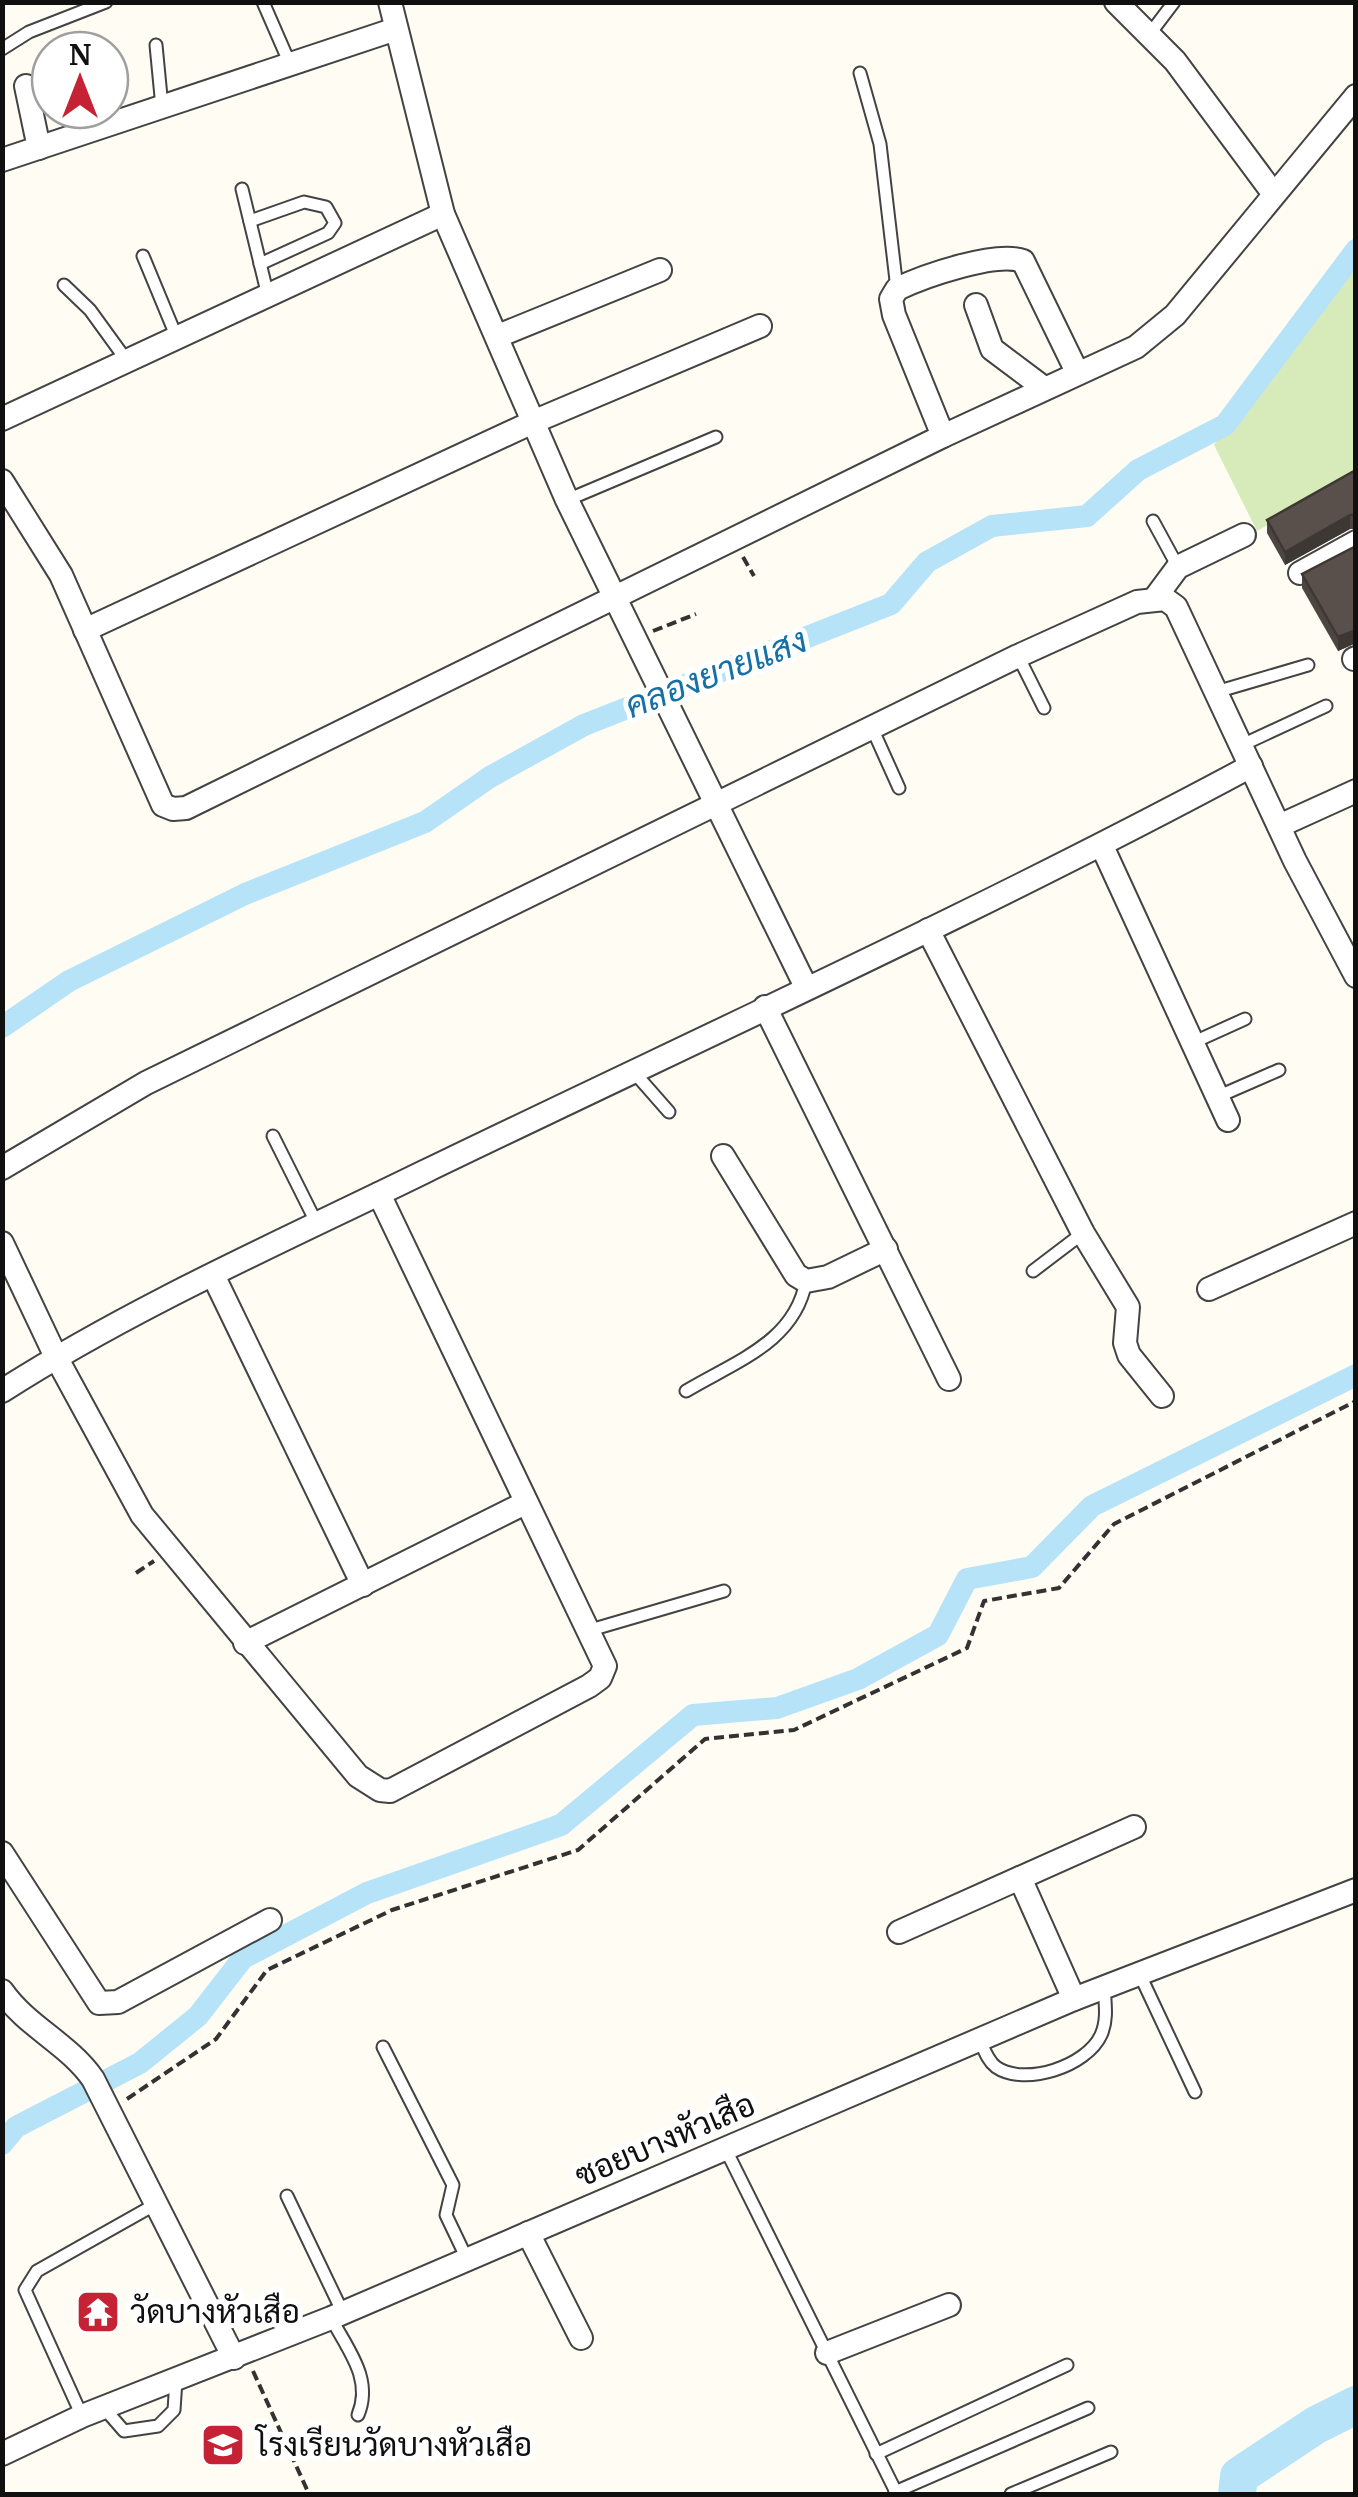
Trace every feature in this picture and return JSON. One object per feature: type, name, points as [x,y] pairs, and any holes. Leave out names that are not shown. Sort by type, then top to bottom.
[{"type":"street","points":[[390,2],[443,214],[567,500],[666,709],[806,988]]},
{"type":"street","points":[[1116,2],[1175,61],[1272,193]]},
{"type":"street","points":[[2,160],[396,29]]},
{"type":"street","points":[[26,86],[39,148]]},
{"type":"street","points":[[2,481],[61,575],[164,804],[173,810],[186,808],[1157,334],[1356,96]]},
{"type":"street","points":[[2,419],[443,214]]},
{"type":"street","points":[[944,436],[894,315],[891,298],[897,289],[992,260],[1011,257],[1023,261],[1077,372]]},
{"type":"street","points":[[498,336],[660,270]]},
{"type":"street","points":[[976,305],[992,349],[1044,388]]},
{"type":"street","points":[[85,630],[533,422],[760,326]]},
{"type":"street","points":[[1155,598],[1178,567],[1244,535]]},
{"type":"street","points":[[1300,573],[1356,542]]},
{"type":"street","points":[[2,1168],[146,1083],[1018,656],[1137,602],[1155,598],[1176,607],[1279,826],[1356,976]]},
{"type":"street","points":[[2,1391],[56,1356],[213,1275],[1102,846],[1246,755]]},
{"type":"street","points":[[1279,826],[1356,790]]},
{"type":"street","points":[[1102,846],[1228,1120]]},
{"type":"street","points":[[928,930],[1084,1233],[1128,1308],[1125,1343],[1129,1355],[1162,1396]]},
{"type":"street","points":[[765,1006],[949,1379]]},
{"type":"street","points":[[722,1156],[796,1275],[806,1281],[828,1277],[886,1249]]},
{"type":"street","points":[[2,1242],[56,1356],[142,1515],[358,1776],[380,1790],[390,1790],[600,1678],[604,1666],[378,1194]]},
{"type":"street","points":[[1209,1289],[1356,1223]]},
{"type":"street","points":[[213,1275],[363,1585]]},
{"type":"street","points":[[245,1643],[525,1503]]},
{"type":"street","points":[[899,1932],[1134,1826]]},
{"type":"street","points":[[2,1853],[99,2003],[118,2002],[270,1920]]},
{"type":"street","points":[[1020,1878],[1074,1999]]},
{"type":"street","name":"ซอยบางหัวเสือ","points":[[2,2454],[93,2412],[337,2316],[1074,1999],[1356,1890]]},
{"type":"street","points":[[2,1991],[10,2019],[82,2064],[94,2079],[156,2204],[239,2356]]},
{"type":"street","points":[[528,2233],[581,2338]]},
{"type":"street","points":[[827,2353],[949,2305]]},
{"type":"lane","points":[[2,49],[29,32],[106,2]]},
{"type":"lane","points":[[263,2],[290,64]]},
{"type":"lane","points":[[1149,35],[1174,2]]},
{"type":"lane","points":[[156,46],[162,106]]},
{"type":"lane","points":[[860,73],[880,144],[897,289]]},
{"type":"lane","points":[[242,189],[268,296]]},
{"type":"lane","points":[[250,221],[304,202],[326,207],[334,223],[328,233],[260,264]]},
{"type":"lane","points":[[143,256],[177,338]]},
{"type":"lane","points":[[64,285],[90,310],[127,361]]},
{"type":"lane","points":[[567,500],[716,437]]},
{"type":"lane","points":[[1153,521],[1178,567]]},
{"type":"lane","points":[[1018,656],[1044,708]]},
{"type":"lane","points":[[1216,692],[1308,665]]},
{"type":"lane","points":[[1246,755],[1326,706]]},
{"type":"lane","points":[[872,728],[899,788]]},
{"type":"lane","points":[[1192,1043],[1245,1019]]},
{"type":"lane","points":[[1218,1097],[1279,1070]]},
{"type":"lane","points":[[632,1071],[670,1112]]},
{"type":"lane","points":[[273,1136],[317,1224]]},
{"type":"lane","points":[[1033,1271],[1084,1233]]},
{"type":"lane","points":[[686,1391],[780,1334],[801,1307],[806,1281]]},
{"type":"lane","points":[[587,1632],[724,1591]]},
{"type":"lane","points":[[1140,1974],[1196,2092]]},
{"type":"lane","points":[[980,2040],[990,2062],[1000,2070],[1019,2075],[1045,2073],[1089,2052],[1100,2038],[1106,2022],[1104,1987]]},
{"type":"lane","points":[[382,2047],[453,2185],[446,2215],[467,2259]]},
{"type":"lane","points":[[726,2150],[896,2493],[1088,2408]]},
{"type":"lane","points":[[287,2196],[364,2380],[365,2400],[358,2415]]},
{"type":"lane","points":[[156,2204],[37,2270],[25,2290],[93,2412],[124,2431],[158,2426],[174,2410],[176,2380]]},
{"type":"lane","points":[[876,2454],[1066,2365]]},
{"type":"lane","points":[[1011,2494],[1111,2452]]},
{"type":"path","points":[[634,638],[696,614]]},
{"type":"path","points":[[111,2110],[216,2039],[267,1970],[392,1910],[578,1850],[705,1739],[794,1730],[967,1648],[984,1602],[1059,1588],[1114,1524],[1356,1401]]},
{"type":"path","points":[[239,2356],[309,2494]]},
{"type":"green space","points":[[1355,266],[1355,476],[1257,531],[1214,445]]},
{"type":"building","points":[[1356,470],[1356,515],[1285,552],[1267,520]]},
{"type":"building","points":[[1356,546],[1356,630],[1338,637],[1302,574]]},
{"type":"waterway","name":"คลองยายแสง","points":[[2,1027],[69,981],[245,894],[425,822],[490,777],[584,725],[891,604],[927,562],[992,526],[1087,516],[1138,470],[1225,425],[1356,250]]},
{"type":"waterway","points":[[2,2144],[16,2127],[140,2063],[198,2016],[243,1958],[367,1893],[561,1825],[693,1715],[777,1708],[858,1679],[938,1635],[967,1579],[1032,1567],[1092,1506],[1356,1375]]},
{"type":"waterway","points":[[1237,2494],[1239,2476],[1316,2425],[1356,2405]]},
{"type":"place","name":"วัดบางหัวเสือ","points":[[98,2312]]},
{"type":"place","name":"โรงเรียนวัดบางหัวเสือ","points":[[223,2445]]}]
